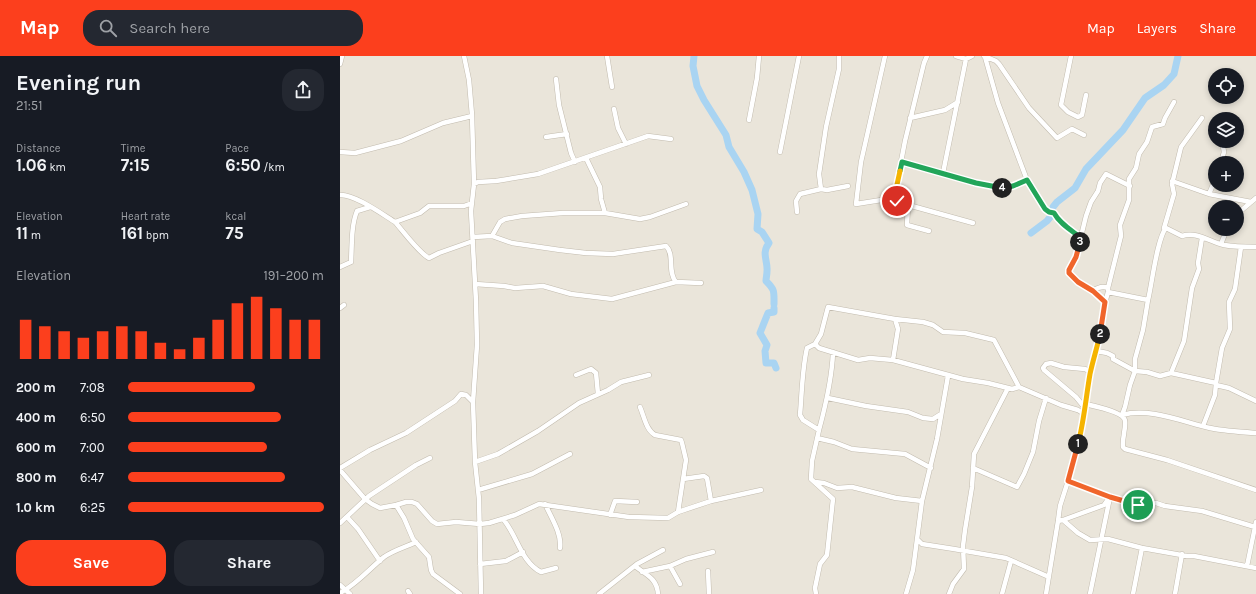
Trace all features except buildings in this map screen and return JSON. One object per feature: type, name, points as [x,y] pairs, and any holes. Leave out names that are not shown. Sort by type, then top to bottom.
[{"type":"street","points":[[340,64],[342,56]]},
{"type":"street","points":[[464,56],[469,80],[472,116],[474,184],[472,202],[477,345],[473,402],[475,462],[480,524],[481,594]]},
{"type":"street","points":[[607,56],[612,87]]},
{"type":"street","points":[[749,120],[757,78],[759,56]]},
{"type":"street","points":[[780,152],[799,56]]},
{"type":"street","points":[[821,189],[819,174],[826,127],[839,69],[839,56]]},
{"type":"street","points":[[885,56],[862,156],[856,204],[894,198],[897,201],[973,223]]},
{"type":"street","points":[[894,198],[910,118],[927,56]]},
{"type":"street","points":[[956,56],[966,58],[972,56]]},
{"type":"street","points":[[985,56],[999,64],[1029,108],[1057,138],[1072,129],[1084,135]]},
{"type":"street","points":[[985,56],[998,103],[1027,180],[1041,205],[1049,212],[1054,213],[1063,225],[1080,237]]},
{"type":"street","points":[[1071,56],[1061,105],[1068,112],[1078,117],[1082,115],[1086,95]]},
{"type":"street","points":[[943,173],[966,58]]},
{"type":"street","points":[[556,79],[559,105],[571,154],[575,162]]},
{"type":"street","points":[[910,118],[945,110],[958,102]]},
{"type":"street","points":[[1046,594],[1061,521],[1060,506],[1082,428],[1091,372],[1097,351],[1105,302],[1121,236],[1120,225],[1129,200],[1129,179],[1136,168],[1139,154],[1147,142],[1152,127],[1163,124],[1174,102]]},
{"type":"street","points":[[614,109],[620,133],[626,144]]},
{"type":"street","points":[[340,152],[355,153],[365,151],[401,141],[443,122],[472,116]]},
{"type":"street","points":[[1202,118],[1181,146],[1172,181],[1174,194],[1158,249],[1143,330],[1122,415],[1125,422],[1122,442],[1125,449],[1167,460],[1256,490]]},
{"type":"street","points":[[546,137],[567,134]]},
{"type":"street","points":[[474,184],[478,182],[496,182],[538,174],[648,136],[671,139]]},
{"type":"street","points":[[586,158],[600,187],[601,199],[605,213]]},
{"type":"street","points":[[902,162],[976,183],[1001,188],[1013,186],[1027,180]]},
{"type":"street","points":[[1105,302],[1093,291],[1078,282],[1069,273],[1069,270],[1076,257],[1080,237],[1091,202],[1106,174],[1130,186]]},
{"type":"street","points":[[1172,181],[1209,194],[1251,202]]},
{"type":"street","points":[[797,212],[796,201],[800,194],[821,189],[827,190],[848,186]]},
{"type":"street","points":[[340,195],[346,194],[395,222],[413,244],[429,258],[473,239],[492,236],[512,243],[586,253],[613,254],[666,246],[669,252],[671,274],[676,282]]},
{"type":"street","points":[[1244,208],[1256,198]]},
{"type":"street","points":[[395,222],[420,213],[429,206],[464,206],[472,202]]},
{"type":"street","points":[[492,236],[500,222],[505,219],[532,214],[605,213],[640,219],[686,204]]},
{"type":"street","points":[[908,204],[907,225],[929,231]]},
{"type":"street","points":[[340,267],[351,262],[354,225],[357,211],[370,207]]},
{"type":"street","points":[[1164,228],[1168,228],[1182,236],[1187,234],[1221,244],[1241,247],[1256,247]]},
{"type":"street","points":[[1221,244],[1224,236]]},
{"type":"street","points":[[1171,373],[1184,341],[1192,288],[1199,268],[1198,263],[1202,238]]},
{"type":"street","points":[[1203,426],[1215,395],[1222,348],[1230,329],[1229,302],[1235,290],[1241,247]]},
{"type":"street","points":[[475,284],[515,288],[543,286],[571,294],[612,299],[676,282],[700,283]]},
{"type":"street","points":[[1093,291],[1104,287],[1108,290],[1148,300]]},
{"type":"street","points":[[819,430],[803,420],[800,415],[802,373],[807,348],[815,344],[821,334],[828,307],[895,319],[923,322],[933,325],[943,332],[965,334],[994,340],[1019,387]]},
{"type":"street","points":[[892,360],[898,329],[895,319]]},
{"type":"street","points":[[815,344],[820,348],[858,360],[870,358],[892,360],[948,376],[1012,389],[1019,387],[1078,410],[1084,414]]},
{"type":"street","points":[[1097,351],[1113,356],[1113,359],[1134,371],[1160,376],[1171,373],[1216,384],[1229,388],[1256,401]]},
{"type":"street","points":[[816,594],[815,588],[818,581],[820,564],[827,554],[833,498],[811,479],[810,473],[817,438],[828,398],[833,352]]},
{"type":"street","points":[[1091,372],[1085,369],[1064,367],[1051,363],[1046,364],[1043,368],[1085,406],[1122,415],[1130,412],[1140,412],[1210,428],[1256,433]]},
{"type":"street","points":[[576,375],[587,370],[594,371],[596,373],[598,394]]},
{"type":"street","points":[[475,462],[498,454],[534,433],[579,403],[621,382],[649,375]]},
{"type":"street","points":[[906,594],[913,570],[922,501],[948,376]]},
{"type":"street","points":[[949,594],[953,584],[964,569],[965,530],[972,487],[974,454],[1008,388]]},
{"type":"street","points":[[473,402],[466,395],[461,394],[455,401],[406,433],[370,450],[340,469],[364,500],[380,508],[406,502],[417,504],[432,521],[437,524],[467,522],[480,524],[515,515],[539,504],[629,518],[668,518],[678,512],[711,501],[761,490]]},
{"type":"street","points":[[828,398],[866,406],[908,412],[923,418],[933,419],[941,414]]},
{"type":"street","points":[[973,468],[1017,487],[1033,452],[1039,421],[1046,398]]},
{"type":"street","points":[[640,407],[647,426],[652,433],[655,435],[681,440],[686,460],[678,512]]},
{"type":"street","points":[[933,419],[938,426]]},
{"type":"street","points":[[817,438],[834,442],[852,449],[905,454],[930,468]]},
{"type":"street","points":[[478,490],[532,474],[570,454]]},
{"type":"street","points":[[340,523],[364,500],[416,464],[430,458]]},
{"type":"street","points":[[682,479],[704,476],[707,478],[711,501]]},
{"type":"street","points":[[814,481],[837,488],[852,487],[896,498],[922,501]]},
{"type":"street","points":[[1068,481],[1110,497],[1138,505],[1156,504],[1202,511],[1255,525],[1247,566]]},
{"type":"street","points":[[1061,521],[1104,505],[1110,497]]},
{"type":"street","points":[[1090,594],[1100,539],[1110,497]]},
{"type":"street","points":[[610,515],[615,501],[637,502]]},
{"type":"street","points":[[545,504],[556,526],[560,548]]},
{"type":"street","points":[[396,505],[416,542],[430,557],[431,570],[433,574],[460,594]]},
{"type":"street","points":[[347,516],[358,528],[380,561]]},
{"type":"street","points":[[503,519],[516,538],[532,567],[541,572],[556,568]]},
{"type":"street","points":[[1061,521],[1090,540],[1108,539],[1142,548],[1256,568]]},
{"type":"street","points":[[918,540],[922,544],[1006,558],[1049,577]]},
{"type":"street","points":[[340,593],[362,578],[380,561],[396,550],[416,542]]},
{"type":"street","points":[[915,549],[922,544]]},
{"type":"street","points":[[1133,594],[1142,548]]},
{"type":"street","points":[[599,594],[635,566],[663,550]]},
{"type":"street","points":[[480,564],[506,561],[523,552]]},
{"type":"street","points":[[642,572],[670,566],[686,559],[713,552]]},
{"type":"street","points":[[1175,594],[1182,554]]},
{"type":"street","points":[[1002,594],[1011,561]]},
{"type":"street","points":[[635,566],[642,572],[649,575],[658,589],[658,594]]},
{"type":"street","points":[[670,566],[680,584]]},
{"type":"street","points":[[708,571],[709,594]]},
{"type":"street","points":[[340,585],[350,594]]},
{"type":"shaded area","points":[[340,56],[1256,56],[1256,594],[340,594]]},
{"type":"waterway","points":[[694,56],[693,66],[697,86],[726,135],[729,147],[744,172],[752,190],[758,214],[757,229],[762,232],[769,243],[765,250],[767,267],[766,281],[773,291],[774,304]]},
{"type":"waterway","points":[[1031,233],[1047,221],[1051,216],[1053,207],[1057,202],[1075,188],[1086,169],[1123,130],[1145,98],[1164,85],[1174,74],[1178,56]]},
{"type":"waterway","points":[[774,308],[774,312],[768,313],[760,333],[767,345],[765,351],[766,363],[774,363],[776,368]]},
{"type":"route","points":[[897,201],[894,198],[902,162],[976,183],[1001,188],[1013,186],[1027,180],[1041,205],[1049,212],[1054,213],[1063,225],[1080,237],[1076,257],[1069,270],[1069,273],[1078,282],[1093,291],[1105,302],[1097,351],[1084,408],[1082,428],[1068,481],[1110,497],[1138,505]]}]
